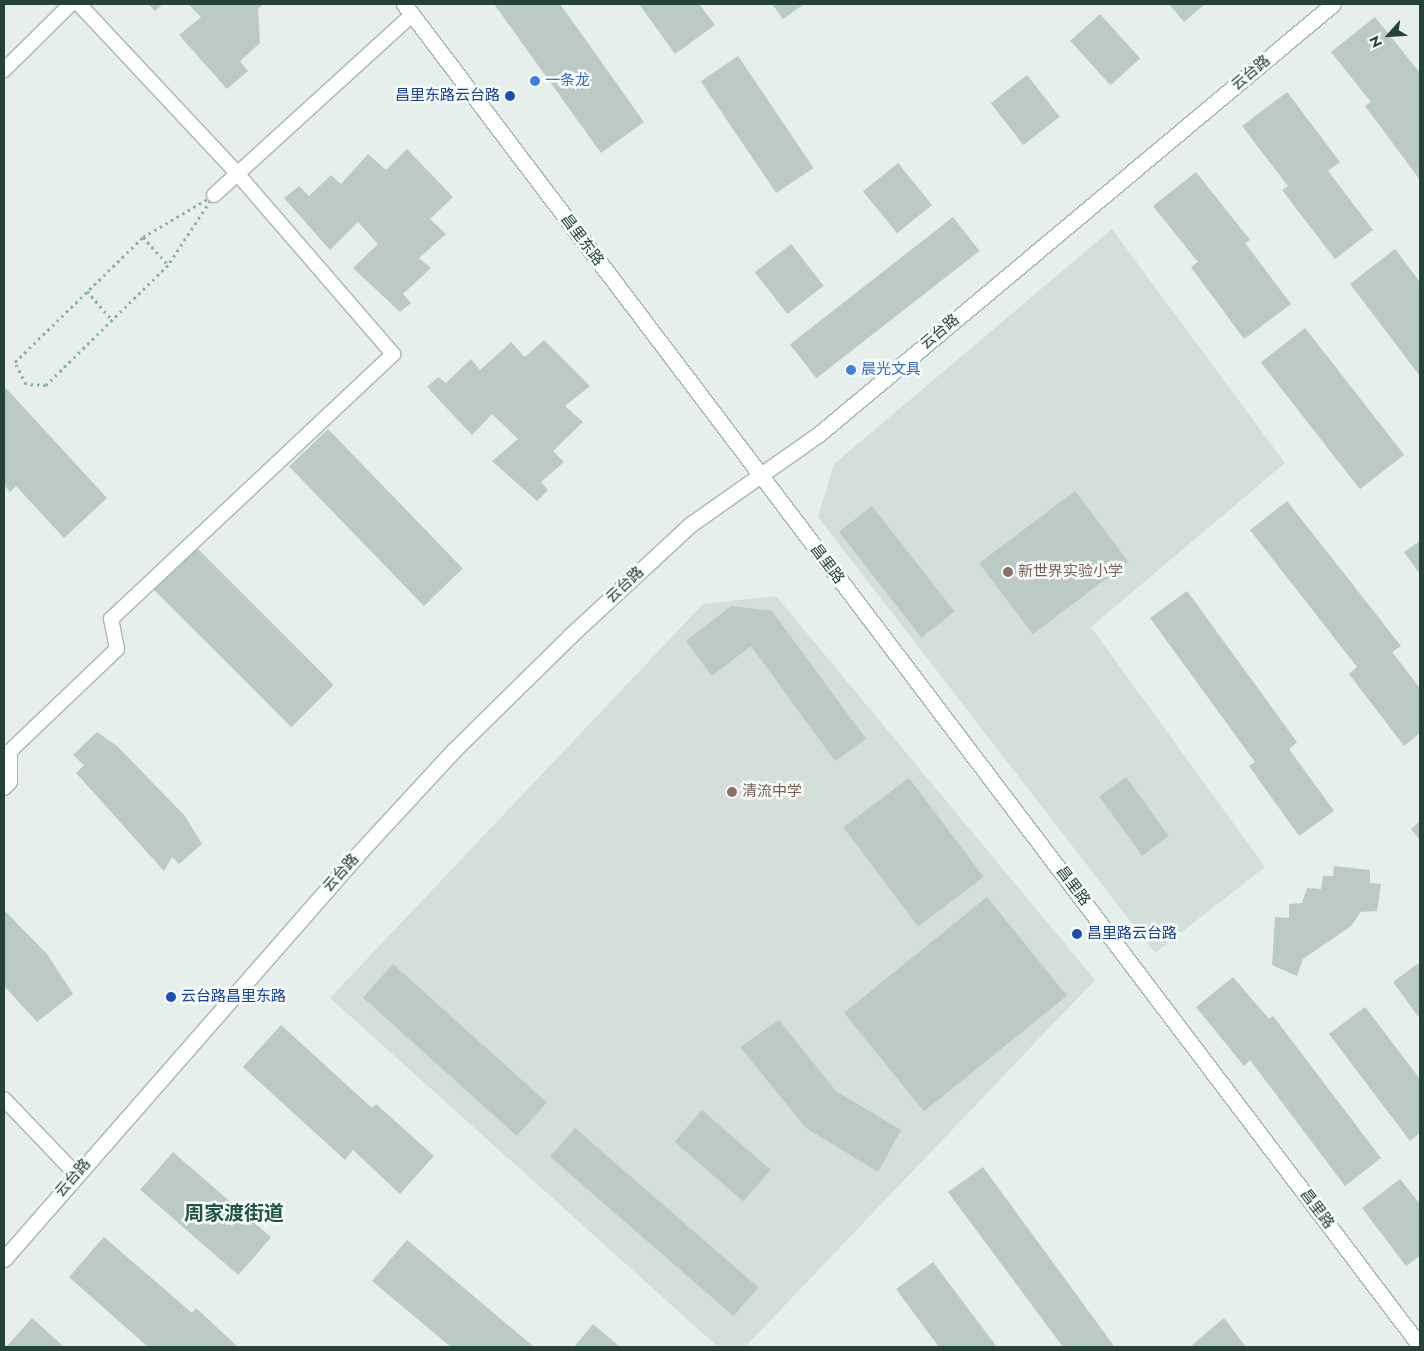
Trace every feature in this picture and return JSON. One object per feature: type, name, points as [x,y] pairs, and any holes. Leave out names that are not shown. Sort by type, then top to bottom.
[{"type":"street","name":"云台路","points":[[4,1259],[263,960],[453,751],[691,524],[819,434],[1333,4]]},
{"type":"street","name":"昌里东路","points":[[408,9],[760,475]]},
{"type":"street","name":"昌里路","points":[[760,475],[1420,1346]]},
{"type":"lane","points":[[4,70],[71,4]]},
{"type":"lane","points":[[4,788],[10,782],[10,751],[117,649],[111,619],[392,354],[237,173],[79,4]]},
{"type":"lane","points":[[214,195],[408,9]]},
{"type":"lane","points":[[4,1099],[76,1174]]},
{"type":"path","points":[[214,195],[168,265],[46,385],[26,384],[14,362],[143,237],[214,195]]},
{"type":"path","points":[[143,237],[168,265]]},
{"type":"path","points":[[87,291],[112,320]]},
{"type":"shaded area","name":"新世界实验小学","points":[[1112,229],[1285,463],[1091,627],[1265,867],[1155,953],[818,517],[834,464]]},
{"type":"shaded area","name":"清流中学","points":[[776,596],[1095,980],[745,1347],[718,1347],[330,998],[703,604]]},
{"type":"building","points":[[148,4],[163,4],[155,11]]},
{"type":"building","points":[[188,4],[263,4],[258,9],[260,43],[240,61],[248,71],[227,89],[179,35],[201,17]]},
{"type":"building","points":[[494,4],[560,4],[644,122],[601,153]]},
{"type":"building","points":[[639,4],[699,4],[715,25],[675,54]]},
{"type":"building","points":[[772,4],[804,4],[783,19]]},
{"type":"building","points":[[1169,4],[1205,4],[1184,22]]},
{"type":"building","points":[[1100,14],[1140,59],[1110,85],[1070,41]]},
{"type":"building","points":[[1375,17],[1420,73],[1420,180],[1365,106],[1371,102],[1331,52]]},
{"type":"building","points":[[738,56],[813,168],[776,193],[701,81]]},
{"type":"building","points":[[1027,75],[1060,117],[1023,145],[991,103]]},
{"type":"building","points":[[1287,92],[1340,162],[1328,171],[1373,230],[1335,259],[1282,190],[1288,186],[1242,126]]},
{"type":"building","points":[[407,149],[453,197],[430,219],[446,234],[419,258],[431,268],[403,294],[411,303],[400,312],[353,268],[378,244],[358,222],[330,250],[284,198],[299,186],[309,196],[331,175],[341,184],[368,154],[386,170]]},
{"type":"building","points":[[898,163],[932,205],[897,233],[863,191]]},
{"type":"building","points":[[1196,172],[1250,240],[1245,243],[1291,304],[1244,339],[1191,267],[1198,262],[1153,206]]},
{"type":"building","points":[[953,217],[979,251],[816,378],[790,344]]},
{"type":"building","points":[[791,244],[824,286],[787,314],[755,272]]},
{"type":"building","points":[[1395,249],[1420,282],[1420,376],[1350,284]]},
{"type":"building","points":[[1305,328],[1404,455],[1360,489],[1261,362]]},
{"type":"building","points":[[544,340],[590,386],[565,406],[583,422],[553,451],[564,462],[541,482],[548,490],[537,501],[492,461],[518,439],[492,414],[472,435],[427,387],[438,377],[446,383],[471,359],[480,370],[511,342],[525,357]]},
{"type":"building","points":[[4,386],[107,498],[64,538],[16,486],[10,492],[4,485]]},
{"type":"building","points":[[328,429],[463,569],[424,606],[289,467]]},
{"type":"building","points":[[1075,491],[1129,562],[1033,634],[979,563]]},
{"type":"building","points":[[1287,501],[1401,646],[1392,652],[1420,688],[1420,733],[1404,746],[1349,674],[1357,667],[1250,530]]},
{"type":"building","points":[[872,506],[954,612],[921,637],[839,532]]},
{"type":"building","points":[[1420,541],[1420,574],[1404,552]]},
{"type":"building","points":[[193,544],[334,685],[291,727],[151,586]]},
{"type":"building","points":[[1187,591],[1297,742],[1289,749],[1334,811],[1299,836],[1249,766],[1255,762],[1150,618]]},
{"type":"building","points":[[731,606],[772,611],[866,739],[835,761],[751,646],[712,676],[686,641]]},
{"type":"building","points":[[97,732],[117,746],[185,816],[202,844],[179,864],[172,857],[164,871],[76,773],[84,765],[73,755]]},
{"type":"building","points":[[1126,777],[1169,836],[1142,855],[1099,796]]},
{"type":"building","points":[[909,778],[984,877],[918,926],[844,827]]},
{"type":"building","points":[[1420,821],[1420,840],[1411,829]]},
{"type":"building","points":[[1334,866],[1370,870],[1370,883],[1381,884],[1377,911],[1361,912],[1351,926],[1303,959],[1297,976],[1272,965],[1275,917],[1289,918],[1289,904],[1302,903],[1307,888],[1321,889],[1323,876],[1333,876]]},
{"type":"building","points":[[987,897],[1067,996],[924,1111],[844,1013]]},
{"type":"building","points":[[4,910],[47,954],[73,994],[37,1022],[4,986]]},
{"type":"building","points":[[1420,962],[1420,1019],[1393,982]]},
{"type":"building","points":[[393,964],[547,1103],[517,1136],[363,997]]},
{"type":"building","points":[[1233,977],[1269,1019],[1273,1016],[1381,1158],[1345,1186],[1250,1060],[1244,1066],[1196,1007]]},
{"type":"building","points":[[1365,1007],[1420,1079],[1420,1133],[1410,1141],[1329,1034]]},
{"type":"building","points":[[779,1020],[836,1091],[901,1130],[878,1172],[806,1128],[740,1047]]},
{"type":"building","points":[[281,1025],[372,1108],[376,1104],[434,1156],[400,1194],[353,1150],[345,1160],[243,1067]]},
{"type":"building","points":[[702,1110],[771,1170],[743,1201],[674,1142]]},
{"type":"building","points":[[575,1128],[758,1287],[733,1316],[550,1157]]},
{"type":"building","points":[[173,1152],[271,1237],[238,1275],[140,1190]]},
{"type":"building","points":[[983,1167],[1114,1346],[1063,1347],[948,1192]]},
{"type":"building","points":[[1400,1179],[1420,1204],[1420,1256],[1406,1266],[1362,1208]]},
{"type":"building","points":[[104,1237],[192,1313],[196,1308],[238,1347],[148,1347],[69,1277]]},
{"type":"building","points":[[407,1240],[534,1347],[451,1347],[372,1281]]},
{"type":"building","points":[[933,1262],[997,1347],[939,1347],[896,1289]]},
{"type":"building","points":[[32,1318],[64,1347],[6,1347]]},
{"type":"building","points":[[1224,1318],[1246,1347],[1190,1347]]},
{"type":"building","points":[[593,1324],[620,1347],[574,1347]]},
{"type":"place","name":"一条龙","points":[[535,81]]},
{"type":"place","name":"昌里东路云台路","points":[[510,96]]},
{"type":"place","name":"晨光文具","points":[[851,370]]},
{"type":"place","name":"新世界实验小学","points":[[1008,572]]},
{"type":"place","name":"清流中学","points":[[732,792]]},
{"type":"place","name":"昌里路云台路","points":[[1077,934]]},
{"type":"place","name":"云台路昌里东路","points":[[171,997]]},
{"type":"district","name":"周家渡街道","points":[[234,1213]]}]
